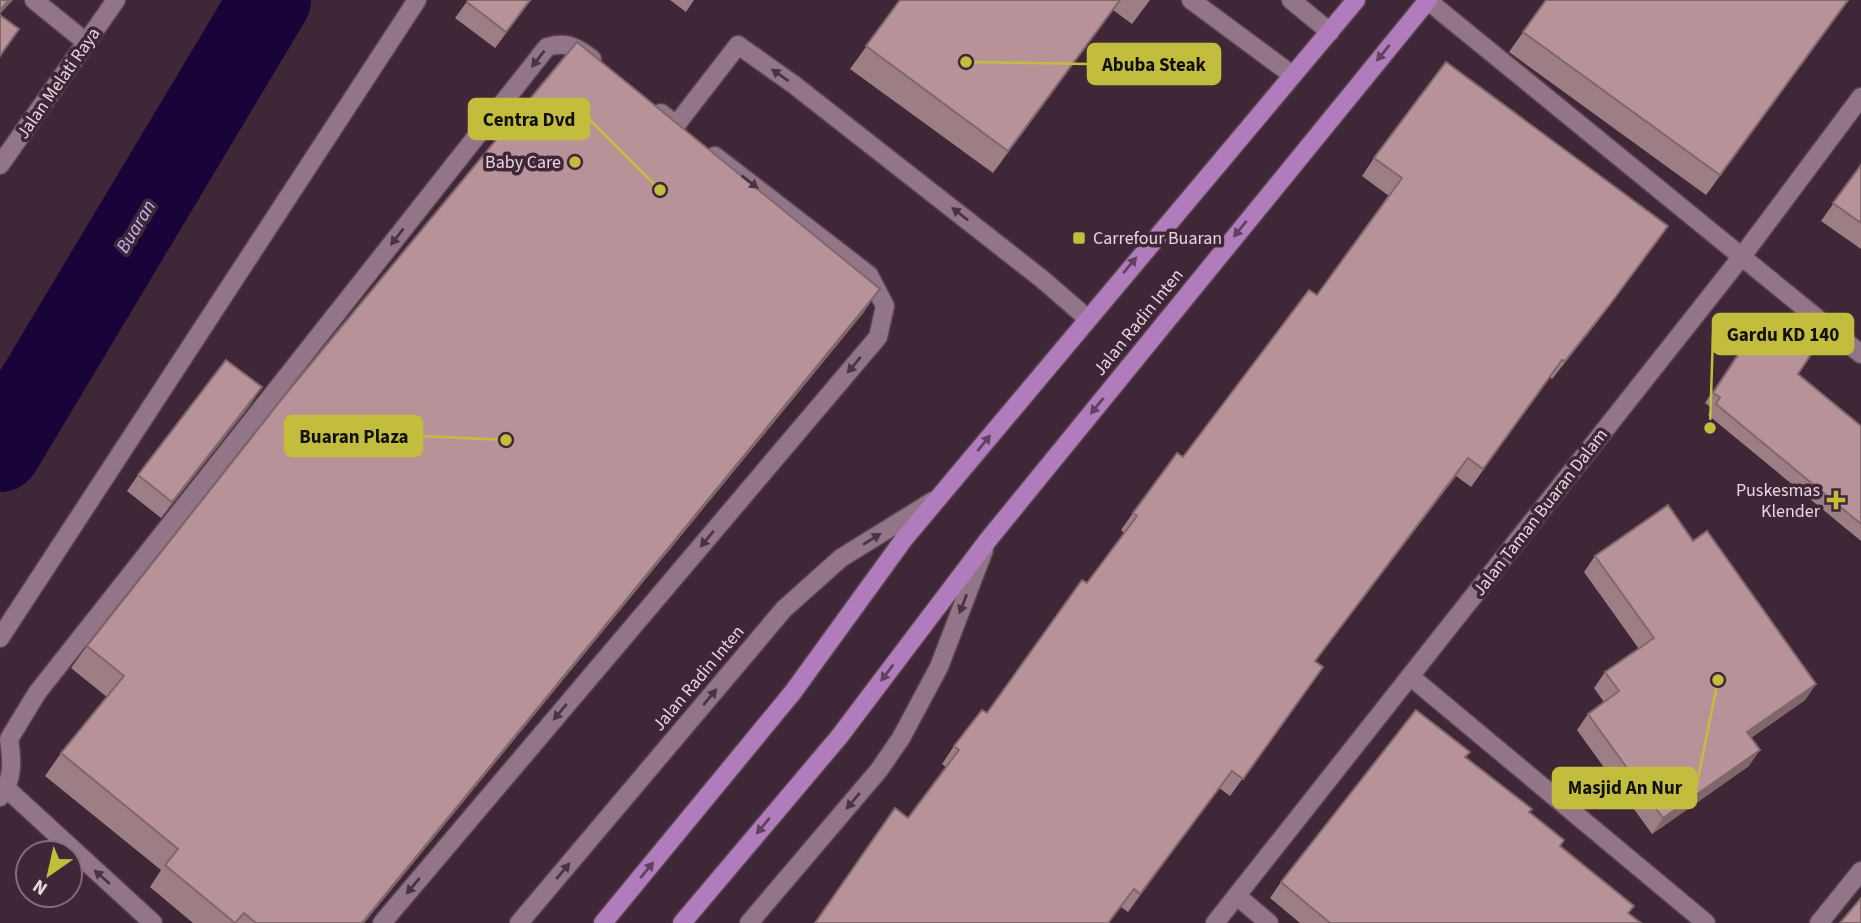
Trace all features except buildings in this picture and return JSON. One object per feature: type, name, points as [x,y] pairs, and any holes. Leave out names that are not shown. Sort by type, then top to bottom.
[{"type":"main road","name":"Jalan Radin Inten","points":[[603,923],[793,692],[904,539],[1291,74],[1356,0]]},
{"type":"main road","name":"Jalan Radin Inten","points":[[682,923],[839,737],[988,540],[1428,0]]},
{"type":"street","points":[[34,0],[87,43]]},
{"type":"street","name":"Jalan Melati Raya","points":[[0,165],[116,0]]},
{"type":"street","points":[[0,638],[417,0]]},
{"type":"street","points":[[1191,0],[1291,74]]},
{"type":"street","points":[[1291,0],[1330,32]]},
{"type":"street","points":[[1428,0],[1861,354]]},
{"type":"street","points":[[153,923],[3,793],[12,764],[9,739],[37,693],[547,47],[562,43],[581,50],[602,66]]},
{"type":"street","points":[[687,134],[738,45],[793,84],[1013,256],[1087,318]]},
{"type":"street","name":"Jalan Taman Buaran Dalam","points":[[1214,923],[1743,256],[1861,97]]},
{"type":"street","points":[[382,923],[878,337],[885,306],[869,275],[645,100]]},
{"type":"street","name":"Jalan Radin Inten","points":[[519,923],[784,609],[841,558],[941,496]]},
{"type":"street","name":"Jalan Radin Inten","points":[[749,923],[879,770],[901,738],[939,667],[988,540]]},
{"type":"street","points":[[1411,677],[1706,923]]},
{"type":"street","points":[[1819,923],[1861,871]]},
{"type":"street","points":[[1237,896],[1269,923]]},
{"type":"waterway","name":"Buaran","points":[[0,451],[270,0]]},
{"type":"place","name":"Abuba Steak","points":[[966,62]]},
{"type":"place","name":"Baby Care","points":[[575,162]]},
{"type":"place","name":"Centra Dvd","points":[[660,190]]},
{"type":"place","name":"Carrefour Buaran","points":[[1079,238]]},
{"type":"place","name":"Gardu KD 140","points":[[1710,428]]},
{"type":"place","name":"Buaran Plaza","points":[[506,440]]},
{"type":"place","name":"Puskesmas Klender","points":[[1836,500]]},
{"type":"place","name":"Masjid An Nur","points":[[1718,680]]}]
